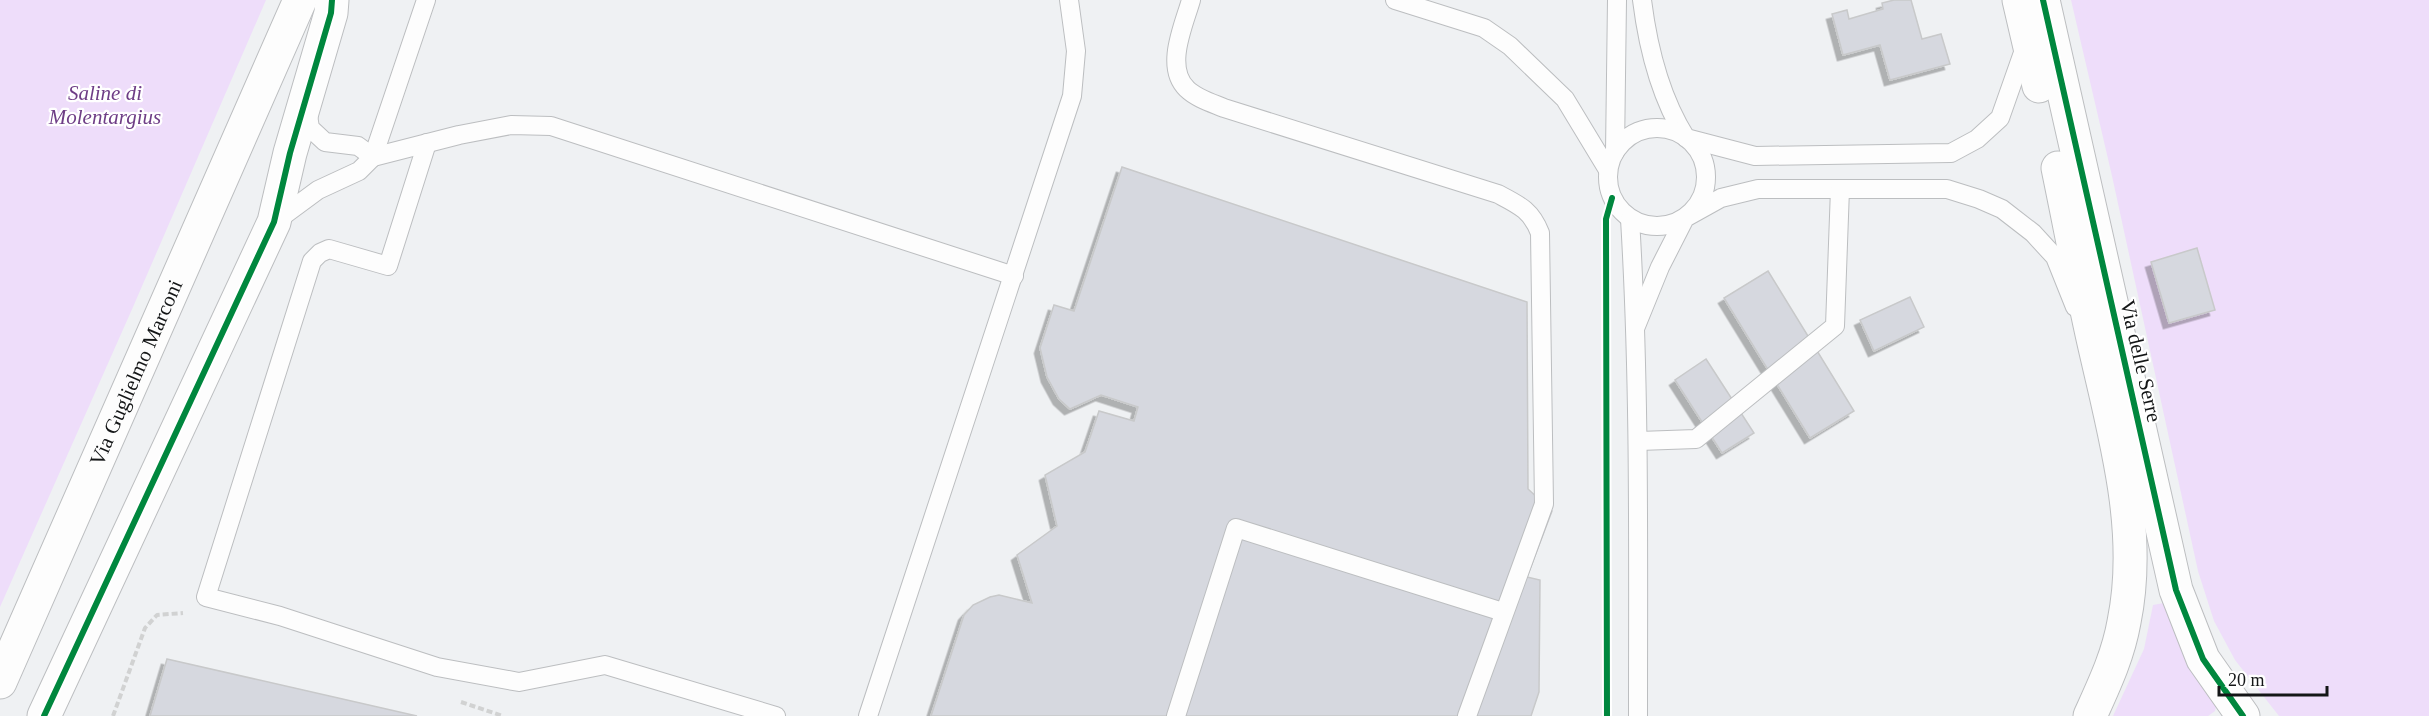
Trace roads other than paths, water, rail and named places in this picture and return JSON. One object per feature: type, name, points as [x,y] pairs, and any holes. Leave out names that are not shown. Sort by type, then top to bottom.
[{"type":"street","name":"Via Guglielmo Marconi","points":[[0,682],[300,0]]},
{"type":"street","points":[[44,716],[274,222],[290,153],[331,13],[332,0]]},
{"type":"street","name":"Via delle Serre","points":[[2019,0],[2113,425],[2127,509],[2130,565],[2125,621],[2113,666],[2090,716]]},
{"type":"street","name":"Via delle Serre","points":[[2043,0],[2176,590],[2203,659],[2243,716]]},
{"type":"lane","points":[[274,222],[318,190],[359,171],[373,157],[426,0]]},
{"type":"lane","points":[[868,716],[1072,96],[1076,51],[1069,0]]},
{"type":"lane","points":[[1191,0],[1177,51],[1177,70],[1187,90],[1224,108],[1498,194],[1521,206],[1534,219],[1540,233],[1544,504],[1467,716]]},
{"type":"lane","points":[[1395,0],[1484,28],[1510,46],[1536,68],[1565,99],[1608,170]]},
{"type":"lane","points":[[1617,0],[1615,152],[1608,170],[1608,184],[1619,210],[1630,219],[1644,225],[1658,227],[1672,224],[1721,198],[1758,189],[1947,189],[2002,209],[2033,233],[2055,257],[2071,302],[2091,327]]},
{"type":"lane","points":[[1642,0],[1656,70],[1674,119],[1686,138],[1755,156],[1951,153],[1977,139],[2000,118],[2028,39]]},
{"type":"lane","points":[[306,104],[310,128],[325,142],[358,146],[373,157]]},
{"type":"lane","points":[[373,157],[511,125],[551,126],[1014,276]]},
{"type":"lane","points":[[1615,152],[1630,136],[1643,130],[1658,128],[1673,130],[1697,148],[1704,163],[1706,178],[1700,200],[1685,218],[1660,267],[1636,326]]},
{"type":"lane","points":[[427,143],[388,266],[329,249],[320,253],[312,261],[206,597],[280,616],[437,667],[519,682],[605,665],[776,716]]},
{"type":"lane","points":[[1639,441],[1696,438],[1835,326],[1840,189]]},
{"type":"lane","points":[[1630,219],[1639,441],[1638,716]]},
{"type":"lane","points":[[1176,716],[1236,528],[1503,612]]},
{"type":"park label","name":"Saline di Molentargius","points":[[105,105]]}]
